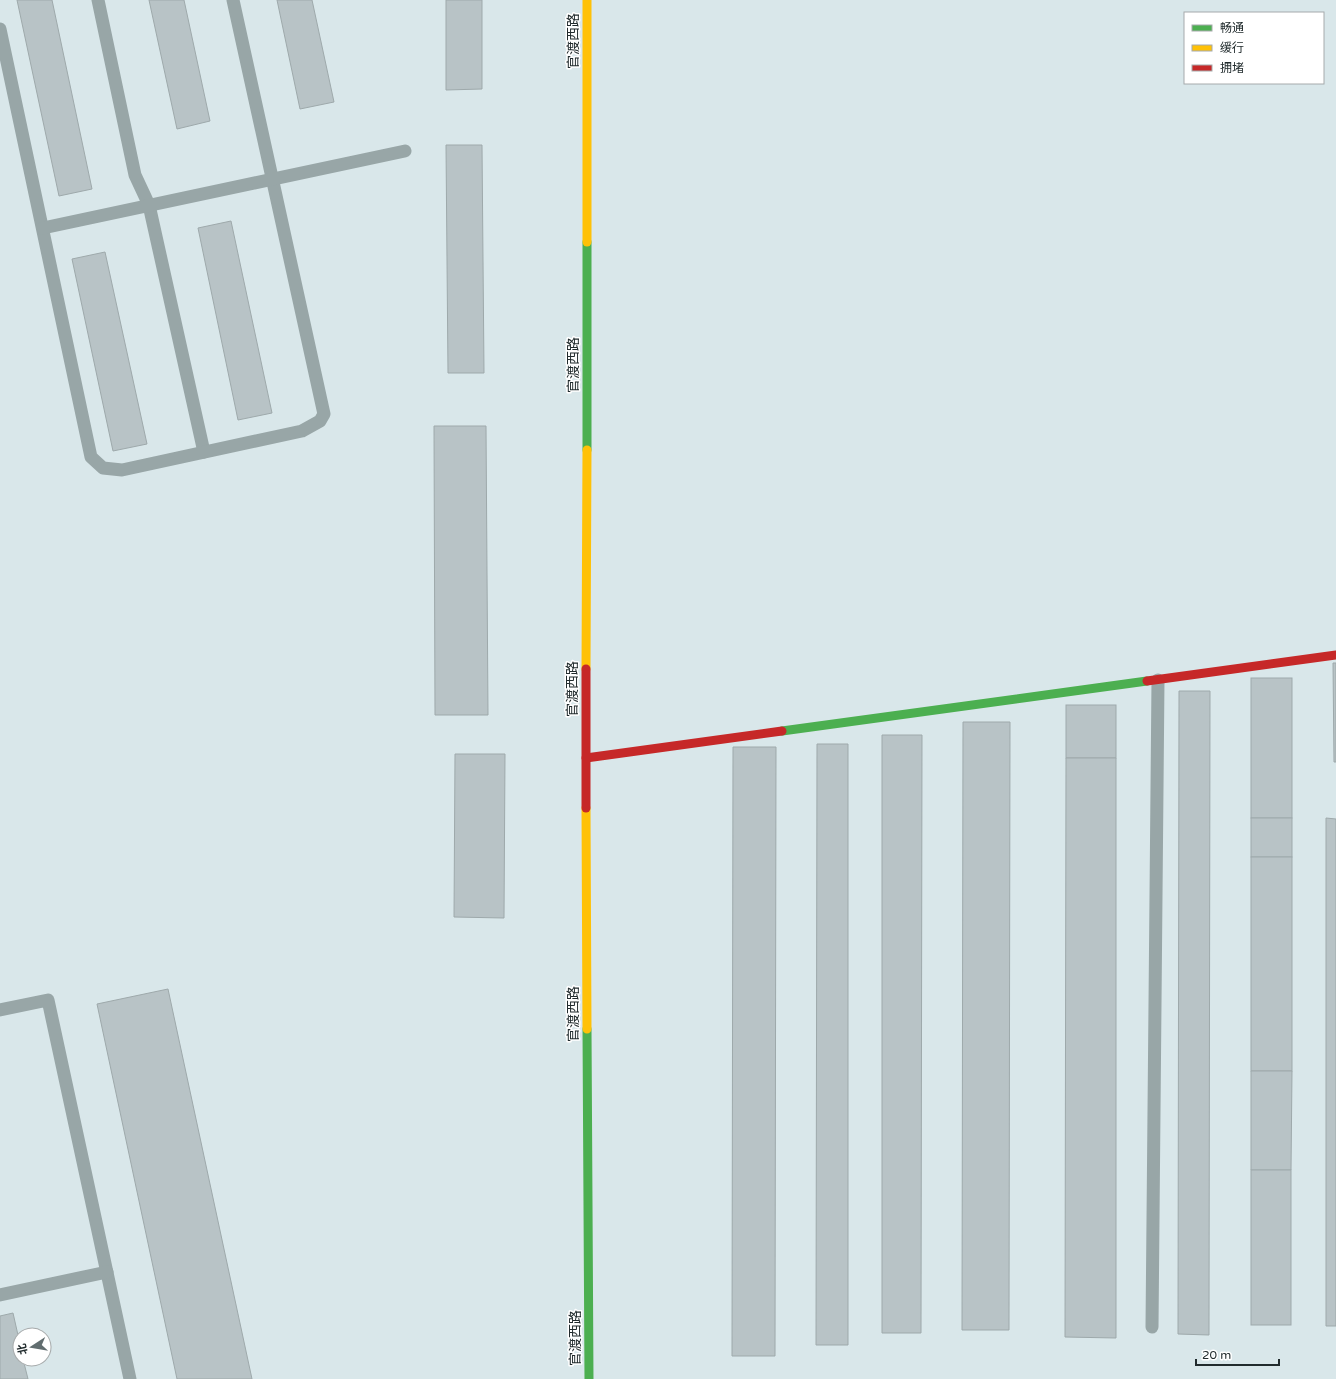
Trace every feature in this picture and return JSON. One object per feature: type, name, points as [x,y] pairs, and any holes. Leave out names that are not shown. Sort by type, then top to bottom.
[{"type":"street","name":"官渡西路","points":[[587,0],[586,758],[589,1379]]},
{"type":"street","points":[[586,758],[1336,655]]},
{"type":"lane","points":[[98,0],[135,175],[149,205],[204,452]]},
{"type":"lane","points":[[0,29],[91,457],[103,468],[122,470],[302,432],[320,421],[324,414],[233,0]]},
{"type":"lane","points":[[43,228],[405,151]]},
{"type":"lane","points":[[1152,1327],[1158,680]]},
{"type":"lane","points":[[0,1010],[48,1000],[130,1379]]},
{"type":"lane","points":[[0,1295],[107,1272]]},
{"type":"building","points":[[17,0],[52,0],[92,189],[59,196]]},
{"type":"building","points":[[149,0],[184,0],[210,121],[177,129]]},
{"type":"building","points":[[277,0],[312,0],[334,102],[300,109]]},
{"type":"building","points":[[446,0],[482,0],[482,89],[446,90]]},
{"type":"building","points":[[446,145],[482,145],[484,373],[448,373]]},
{"type":"building","points":[[231,221],[272,413],[238,420],[198,228]]},
{"type":"building","points":[[105,252],[147,444],[113,451],[72,259]]},
{"type":"building","points":[[434,426],[486,426],[488,715],[435,715]]},
{"type":"building","points":[[1333,663],[1336,663],[1336,762],[1334,762]]},
{"type":"building","points":[[1251,678],[1292,678],[1292,818],[1251,818]]},
{"type":"building","points":[[1179,691],[1210,691],[1209,1335],[1178,1334]]},
{"type":"building","points":[[1066,705],[1116,705],[1116,758],[1066,758]]},
{"type":"building","points":[[963,722],[1010,722],[1009,1330],[962,1330]]},
{"type":"building","points":[[882,735],[922,735],[921,1333],[882,1333]]},
{"type":"building","points":[[817,744],[848,744],[848,1345],[816,1345]]},
{"type":"building","points":[[733,747],[776,747],[775,1356],[732,1356]]},
{"type":"building","points":[[455,754],[505,754],[504,918],[454,917]]},
{"type":"building","points":[[1066,758],[1116,758],[1116,1338],[1065,1337]]},
{"type":"building","points":[[1251,818],[1292,818],[1292,857],[1251,857]]},
{"type":"building","points":[[1326,818],[1336,819],[1336,1326],[1326,1326]]},
{"type":"building","points":[[1251,857],[1292,857],[1292,1071],[1251,1071]]},
{"type":"building","points":[[168,989],[252,1379],[177,1379],[97,1004]]},
{"type":"building","points":[[1251,1071],[1292,1071],[1291,1170],[1251,1170]]},
{"type":"building","points":[[1251,1170],[1291,1170],[1291,1325],[1251,1325]]},
{"type":"building","points":[[13,1313],[16,1327],[12,1327],[12,1367],[25,1367],[28,1379],[0,1379],[0,1316]]},
{"type":"traffic: fast","points":[[587,242],[587,450]]},
{"type":"traffic: fast","points":[[782,731],[1147,681]]},
{"type":"traffic: fast","points":[[587,1029],[589,1379]]},
{"type":"traffic: slow","points":[[587,0],[587,242]]},
{"type":"traffic: slow","points":[[586,669],[587,450]]},
{"type":"traffic: slow","points":[[586,808],[587,1029]]},
{"type":"traffic: jam","points":[[1147,681],[1336,655]]},
{"type":"traffic: jam","points":[[586,669],[586,808]]},
{"type":"traffic: jam","points":[[586,758],[782,731]]}]
